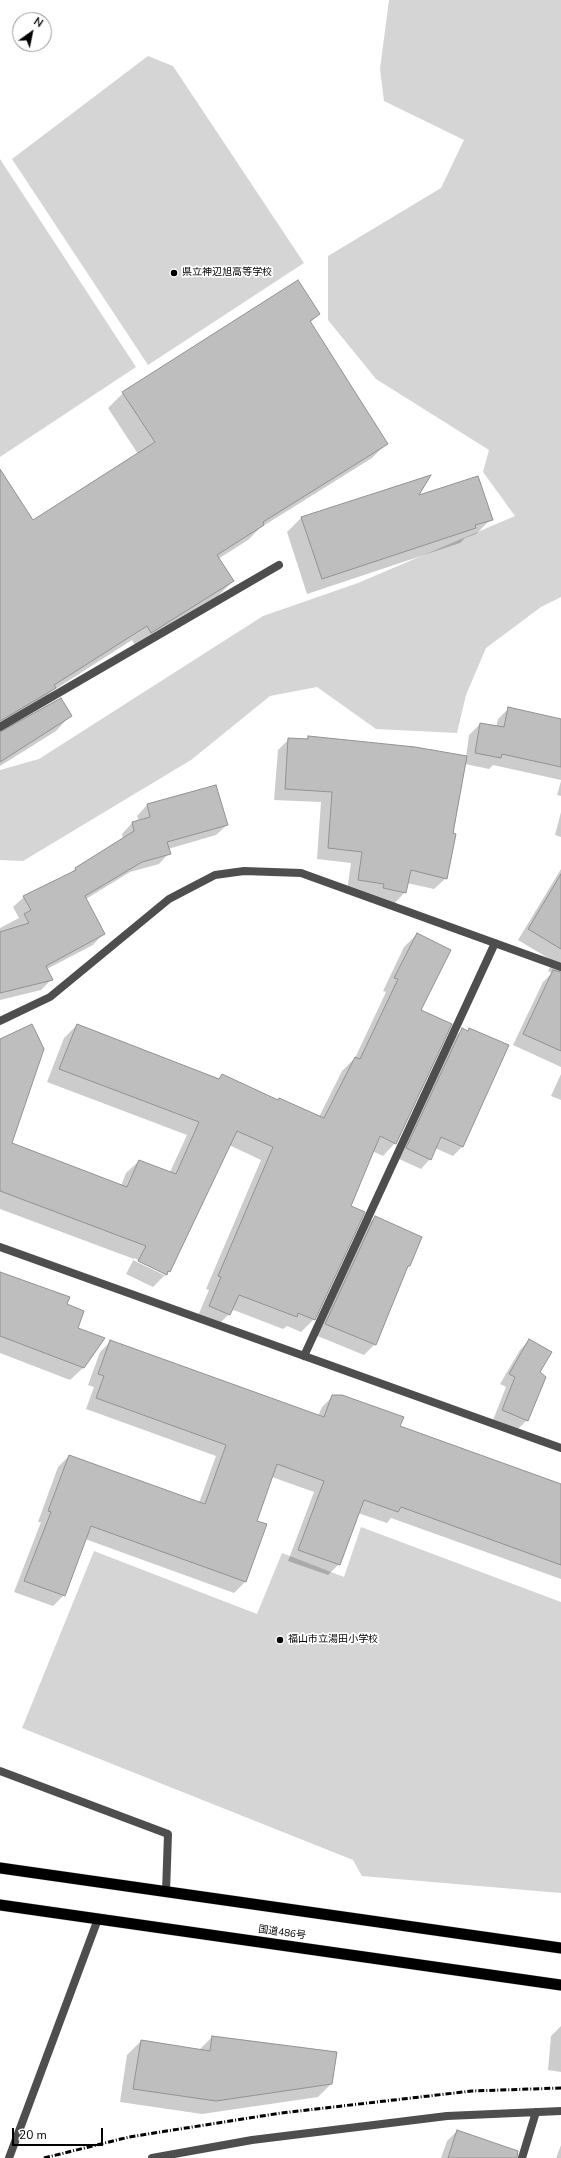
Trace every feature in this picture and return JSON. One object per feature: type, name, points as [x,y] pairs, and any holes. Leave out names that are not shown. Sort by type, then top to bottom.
[{"type":"highway","points":[[0,1868],[561,1948]]},
{"type":"highway","name":"国道486号","points":[[0,1905],[561,1985]]},
{"type":"street","points":[[0,727],[279,565]]},
{"type":"street","points":[[0,1021],[50,997],[169,898],[215,875],[244,871],[301,873],[561,967]]},
{"type":"street","points":[[304,1356],[495,943]]},
{"type":"street","points":[[0,1247],[561,1448]]},
{"type":"street","points":[[0,1771],[168,1834],[166,1892]]},
{"type":"street","points":[[9,2158],[98,1919]]},
{"type":"street","points":[[152,2158],[252,2140],[431,2118],[561,2111]]},
{"type":"street","points":[[522,2158],[536,2112]]},
{"type":"shaded area","points":[[389,0],[561,0],[561,597],[541,607],[486,648],[466,695],[457,733],[376,729],[317,687],[270,696],[191,760],[23,861],[0,860],[0,770],[39,759],[263,616],[358,583],[515,516],[483,472],[489,450],[376,379],[328,320],[328,256],[441,188],[464,140],[384,101],[380,69]]},
{"type":"shaded area","points":[[148,56],[173,66],[304,263],[148,365],[12,159]]},
{"type":"shaded area","points":[[0,159],[136,367],[0,457]]},
{"type":"shaded area","points":[[361,1527],[561,1602],[561,1893],[362,1876],[353,1860],[22,1728],[94,1551],[257,1614],[282,1553],[344,1577]]},
{"type":"building","points":[[298,280],[320,314],[310,321],[388,444],[263,522],[264,525],[217,555],[234,581],[151,633],[147,626],[54,685],[56,688],[0,721],[0,469],[33,520],[155,442],[122,392]]},
{"type":"building","points":[[431,475],[419,495],[478,476],[493,520],[475,525],[476,528],[322,579],[301,517]]},
{"type":"building","points":[[61,698],[72,716],[0,762],[0,732]]},
{"type":"building","points":[[508,707],[561,719],[561,767],[502,754],[501,758],[475,753],[480,723],[504,727]]},
{"type":"building","points":[[308,736],[415,747],[467,756],[453,833],[456,834],[447,879],[411,870],[406,893],[383,888],[384,884],[358,880],[362,852],[328,848],[332,792],[285,789],[288,738],[308,739]]},
{"type":"building","points":[[216,785],[228,825],[167,842],[171,854],[142,862],[85,896],[105,934],[46,966],[53,980],[0,993],[0,932],[29,923],[24,914],[31,910],[23,896],[76,870],[75,868],[134,831],[132,822],[150,817],[147,804]]},
{"type":"building","points":[[561,874],[561,949],[528,929]]},
{"type":"building","points":[[417,933],[451,950],[421,1010],[452,1024],[396,1144],[380,1136],[351,1206],[365,1212],[315,1320],[298,1313],[297,1317],[239,1295],[230,1315],[209,1306],[221,1277],[218,1276],[273,1147],[237,1131],[170,1272],[168,1271],[167,1275],[138,1261],[146,1246],[0,1191],[0,1039],[32,1024],[44,1049],[12,1143],[127,1187],[139,1160],[176,1174],[199,1122],[59,1069],[77,1024],[219,1079],[222,1074],[278,1100],[279,1098],[324,1118],[355,1057],[360,1059],[398,979],[394,978]]},
{"type":"building","points":[[553,970],[561,972],[561,1051],[523,1034]]},
{"type":"building","points":[[462,1028],[468,1031],[469,1028],[509,1045],[463,1147],[441,1137],[431,1160],[406,1148]]},
{"type":"building","points":[[375,1216],[422,1237],[410,1266],[408,1266],[376,1345],[325,1324]]},
{"type":"building","points":[[0,1272],[70,1297],[67,1304],[84,1311],[78,1328],[105,1338],[84,1368],[0,1336]]},
{"type":"building","points":[[529,1339],[552,1352],[540,1372],[546,1377],[528,1421],[502,1410],[515,1377],[509,1374]]},
{"type":"building","points":[[110,1340],[324,1417],[332,1395],[342,1395],[404,1417],[400,1426],[561,1484],[561,1565],[401,1507],[398,1512],[364,1500],[340,1565],[298,1550],[324,1481],[277,1464],[257,1521],[267,1524],[246,1582],[91,1526],[65,1596],[24,1581],[51,1512],[48,1511],[69,1455],[205,1504],[226,1445],[96,1398],[104,1376],[98,1374]]},
{"type":"building","points":[[212,2036],[337,2052],[332,2084],[216,2101],[133,2089],[141,2040],[210,2051]]},
{"type":"building","points":[[457,2130],[518,2151],[517,2158],[448,2158]]},
{"type":"railway","points":[[44,2158],[129,2137],[281,2113],[472,2091],[561,2088]]},
{"type":"place","name":"県立神辺旭高等学校","points":[[174,273]]},
{"type":"place","name":"福山市立湯田小学校","points":[[280,1640]]}]
